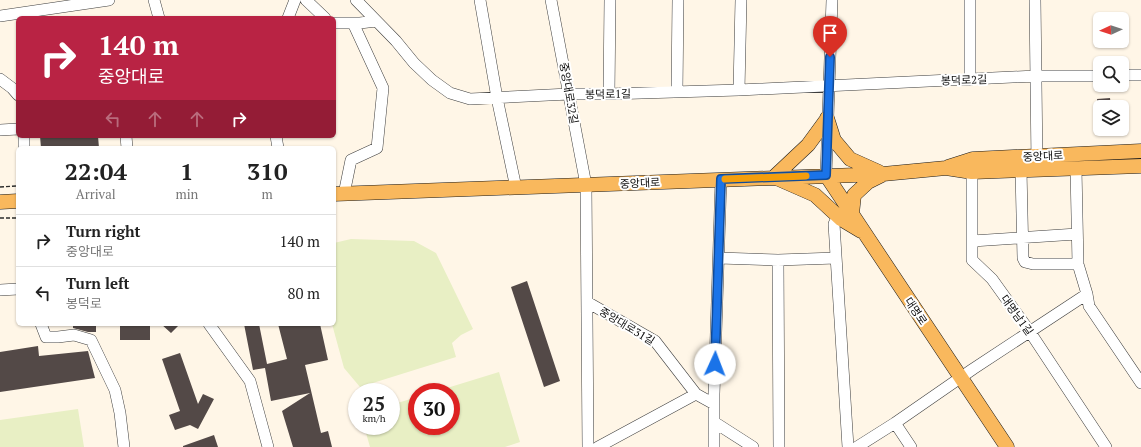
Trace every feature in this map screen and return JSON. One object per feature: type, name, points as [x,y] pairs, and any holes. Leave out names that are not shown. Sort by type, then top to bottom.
[{"type":"main road","points":[[827,119],[834,140],[850,159],[884,173]]},
{"type":"main road","points":[[827,119],[808,145],[774,177],[815,195],[838,216],[865,233]]},
{"type":"main road","name":"중앙대로","points":[[339,194],[884,173],[946,168],[972,172],[1021,170],[1037,163],[1141,151]]},
{"type":"main road","name":"중앙대로","points":[[946,168],[973,159],[1037,163],[1076,169],[1141,166]]},
{"type":"main road","points":[[852,214],[854,195],[868,182],[884,173]]},
{"type":"main road","name":"대명로","points":[[826,175],[1007,447]]},
{"type":"main road","points":[[0,202],[16,201]]},
{"type":"street","points":[[0,16],[37,14],[109,0]]},
{"type":"street","points":[[154,0],[158,16]]},
{"type":"street","points":[[289,16],[295,0]]},
{"type":"street","points":[[306,0],[323,16]]},
{"type":"street","name":"봉덕로1길","points":[[356,0],[396,41],[414,63],[432,80],[450,93],[470,99],[569,94],[739,90],[828,85]]},
{"type":"street","points":[[480,0],[497,98],[516,188]]},
{"type":"street","name":"중앙대로32길","points":[[551,0],[586,185]]},
{"type":"street","points":[[609,94],[610,0]]},
{"type":"street","points":[[676,92],[678,0]]},
{"type":"street","points":[[739,90],[741,0]]},
{"type":"street","points":[[826,175],[832,0]]},
{"type":"street","points":[[970,0],[970,80]]},
{"type":"street","points":[[1035,0],[1037,163]]},
{"type":"street","points":[[336,22],[352,23],[376,21]]},
{"type":"street","points":[[339,194],[351,160],[376,148],[383,88],[352,23]]},
{"type":"street","points":[[1129,75],[1141,75]]},
{"type":"street","name":"봉덕로2길","points":[[828,85],[1036,76],[1093,76]]},
{"type":"street","points":[[0,79],[16,92]]},
{"type":"street","points":[[0,130],[16,129]]},
{"type":"street","points":[[1076,169],[1078,264],[1089,306],[1141,383]]},
{"type":"street","points":[[1021,170],[1023,258],[1025,262],[1033,264],[1078,264]]},
{"type":"street","name":"대명남1길","points":[[972,172],[972,260],[992,279],[1030,332],[1106,447]]},
{"type":"street","points":[[714,447],[721,179]]},
{"type":"street","name":"중앙대로31길","points":[[586,185],[588,447]]},
{"type":"street","points":[[838,216],[834,224],[848,447]]},
{"type":"street","points":[[972,241],[1078,234]]},
{"type":"street","points":[[719,258],[778,260],[836,258]]},
{"type":"street","points":[[778,260],[779,447]]},
{"type":"street","points":[[0,290],[16,289]]},
{"type":"street","points":[[857,447],[1087,294]]},
{"type":"street","name":"중앙대로31길","points":[[587,302],[655,341],[696,394],[714,404]]},
{"type":"street","points":[[42,326],[46,337],[58,338],[74,335],[91,340],[115,390],[120,413],[124,447]]},
{"type":"street","points":[[210,326],[250,381],[268,447]]},
{"type":"street","points":[[598,447],[696,394]]},
{"type":"street","points":[[714,422],[748,444]]},
{"type":"street","points":[[895,423],[912,447]]},
{"type":"path","points":[[0,187],[16,186]]},
{"type":"path","points":[[0,218],[16,218]]},
{"type":"green space","points":[[351,239],[414,241],[436,253],[473,329],[461,335],[452,343],[456,357],[373,383],[357,383],[344,368],[333,326],[336,326],[336,243]]},
{"type":"green space","points":[[499,372],[520,442],[505,447],[370,447],[367,435],[400,435],[400,402],[408,400],[408,435],[460,435],[460,384]]},
{"type":"green space","points":[[78,409],[84,447],[0,447],[0,420]]},
{"type":"building","points":[[1110,98],[1110,100],[1097,100]]},
{"type":"building","points":[[40,138],[98,138],[99,146],[41,146]]},
{"type":"building","points":[[527,281],[560,381],[544,387],[511,287]]},
{"type":"building","points":[[73,326],[96,326],[96,332],[88,332],[73,328]]},
{"type":"building","points":[[120,326],[150,326],[150,340],[120,340]]},
{"type":"building","points":[[163,326],[178,326],[171,333]]},
{"type":"building","points":[[244,326],[259,326],[267,364],[287,359],[279,326],[320,326],[328,360],[305,365],[321,433],[328,431],[332,447],[293,447],[282,411],[310,393],[271,401],[265,368],[253,370]]},
{"type":"building","points":[[38,346],[39,356],[88,351],[95,378],[0,392],[0,352]]},
{"type":"building","points":[[180,353],[198,404],[203,394],[214,399],[198,429],[190,425],[175,430],[169,415],[180,411],[162,359]]},
{"type":"building","points":[[214,435],[218,447],[183,447],[183,446]]},
{"type":"slow traffic","points":[[725,179],[806,176]]},
{"type":"route","points":[[715,364],[721,179],[826,175],[830,57]]}]
